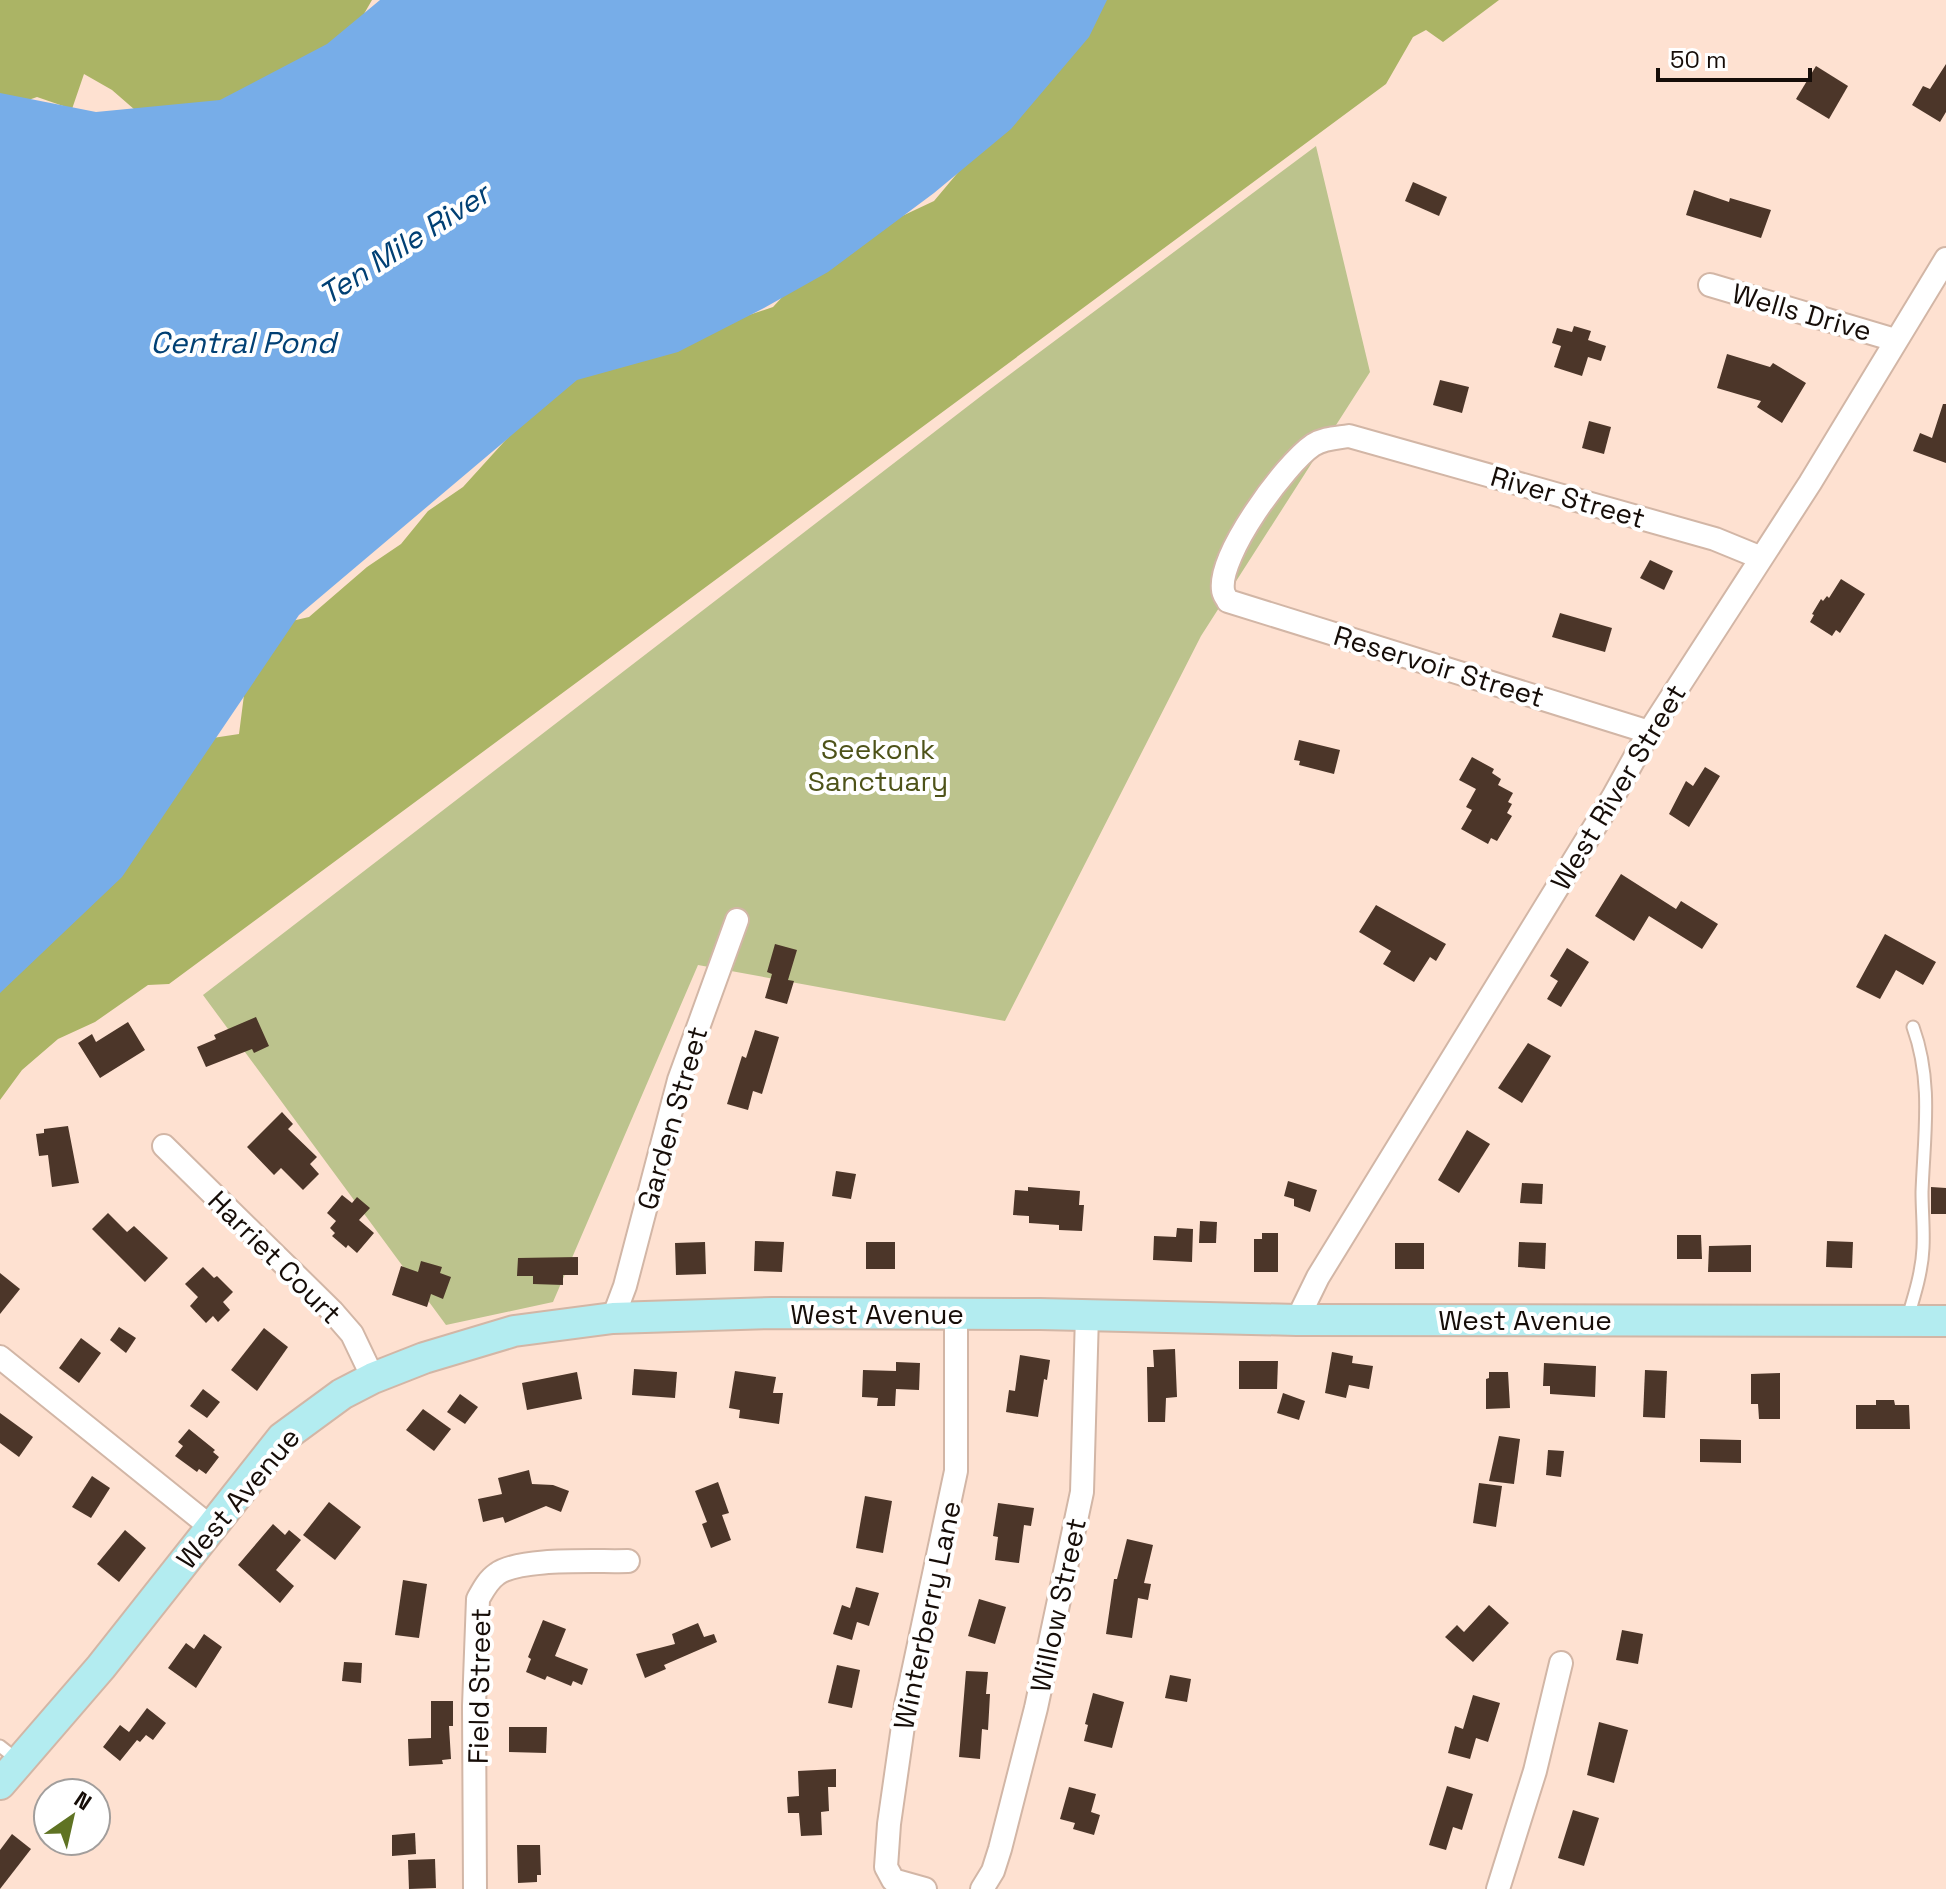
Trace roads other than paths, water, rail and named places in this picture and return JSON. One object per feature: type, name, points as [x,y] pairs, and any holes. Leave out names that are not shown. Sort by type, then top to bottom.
[{"type":"street","name":"West River Street","points":[[1297,1320],[1318,1277],[1613,797],[1649,732],[1759,557],[1810,483],[1946,259]]},
{"type":"street","name":"Wells Drive","points":[[1710,285],[1895,340]]},
{"type":"street","name":"River Street","points":[[1228,601],[1223,589],[1230,557],[1253,513],[1281,477],[1312,446],[1328,438],[1349,436],[1715,539],[1759,557]]},
{"type":"street","name":"Reservoir Street","points":[[1228,601],[1649,732]]},
{"type":"street","name":"Garden Street","points":[[613,1318],[625,1286],[679,1080],[737,920]]},
{"type":"street","name":"Harriet Court","points":[[164,1146],[332,1311],[352,1334],[373,1378]]},
{"type":"street","name":"West Avenue","points":[[0,1784],[10,1754],[101,1667],[282,1438],[342,1394],[373,1378],[424,1358],[514,1331],[613,1318],[773,1313],[1297,1320],[1946,1321]]},
{"type":"street","name":"Winterberry Lane","points":[[925,1889],[893,1880],[886,1867],[906,1705],[956,1471],[956,1315]]},
{"type":"street","name":"Willow Street","points":[[984,1888],[1000,1849],[1036,1708],[1082,1492],[1087,1315]]},
{"type":"street","points":[[0,1357],[212,1528]]},
{"type":"street","name":"Field Street","points":[[475,1889],[474,1706],[478,1599],[497,1573],[518,1564],[628,1561]]},
{"type":"street","points":[[1498,1889],[1535,1771],[1561,1663]]},
{"type":"lane","points":[[1907,1321],[1917,1288],[1923,1250],[1927,1088],[1922,1051],[1913,1027]]},
{"type":"water","name":"Central Pond","points":[[380,0],[1107,0],[1089,37],[1011,129],[934,193],[828,272],[764,308],[678,352],[577,380],[299,615],[122,877],[0,993],[0,93],[96,112],[220,100],[327,44]]},
{"type":"water label","name":"Ten Mile River","points":[[404,244]]},
{"type":"park label","name":"Seekonk Sanctuary","points":[[878,765]]}]
